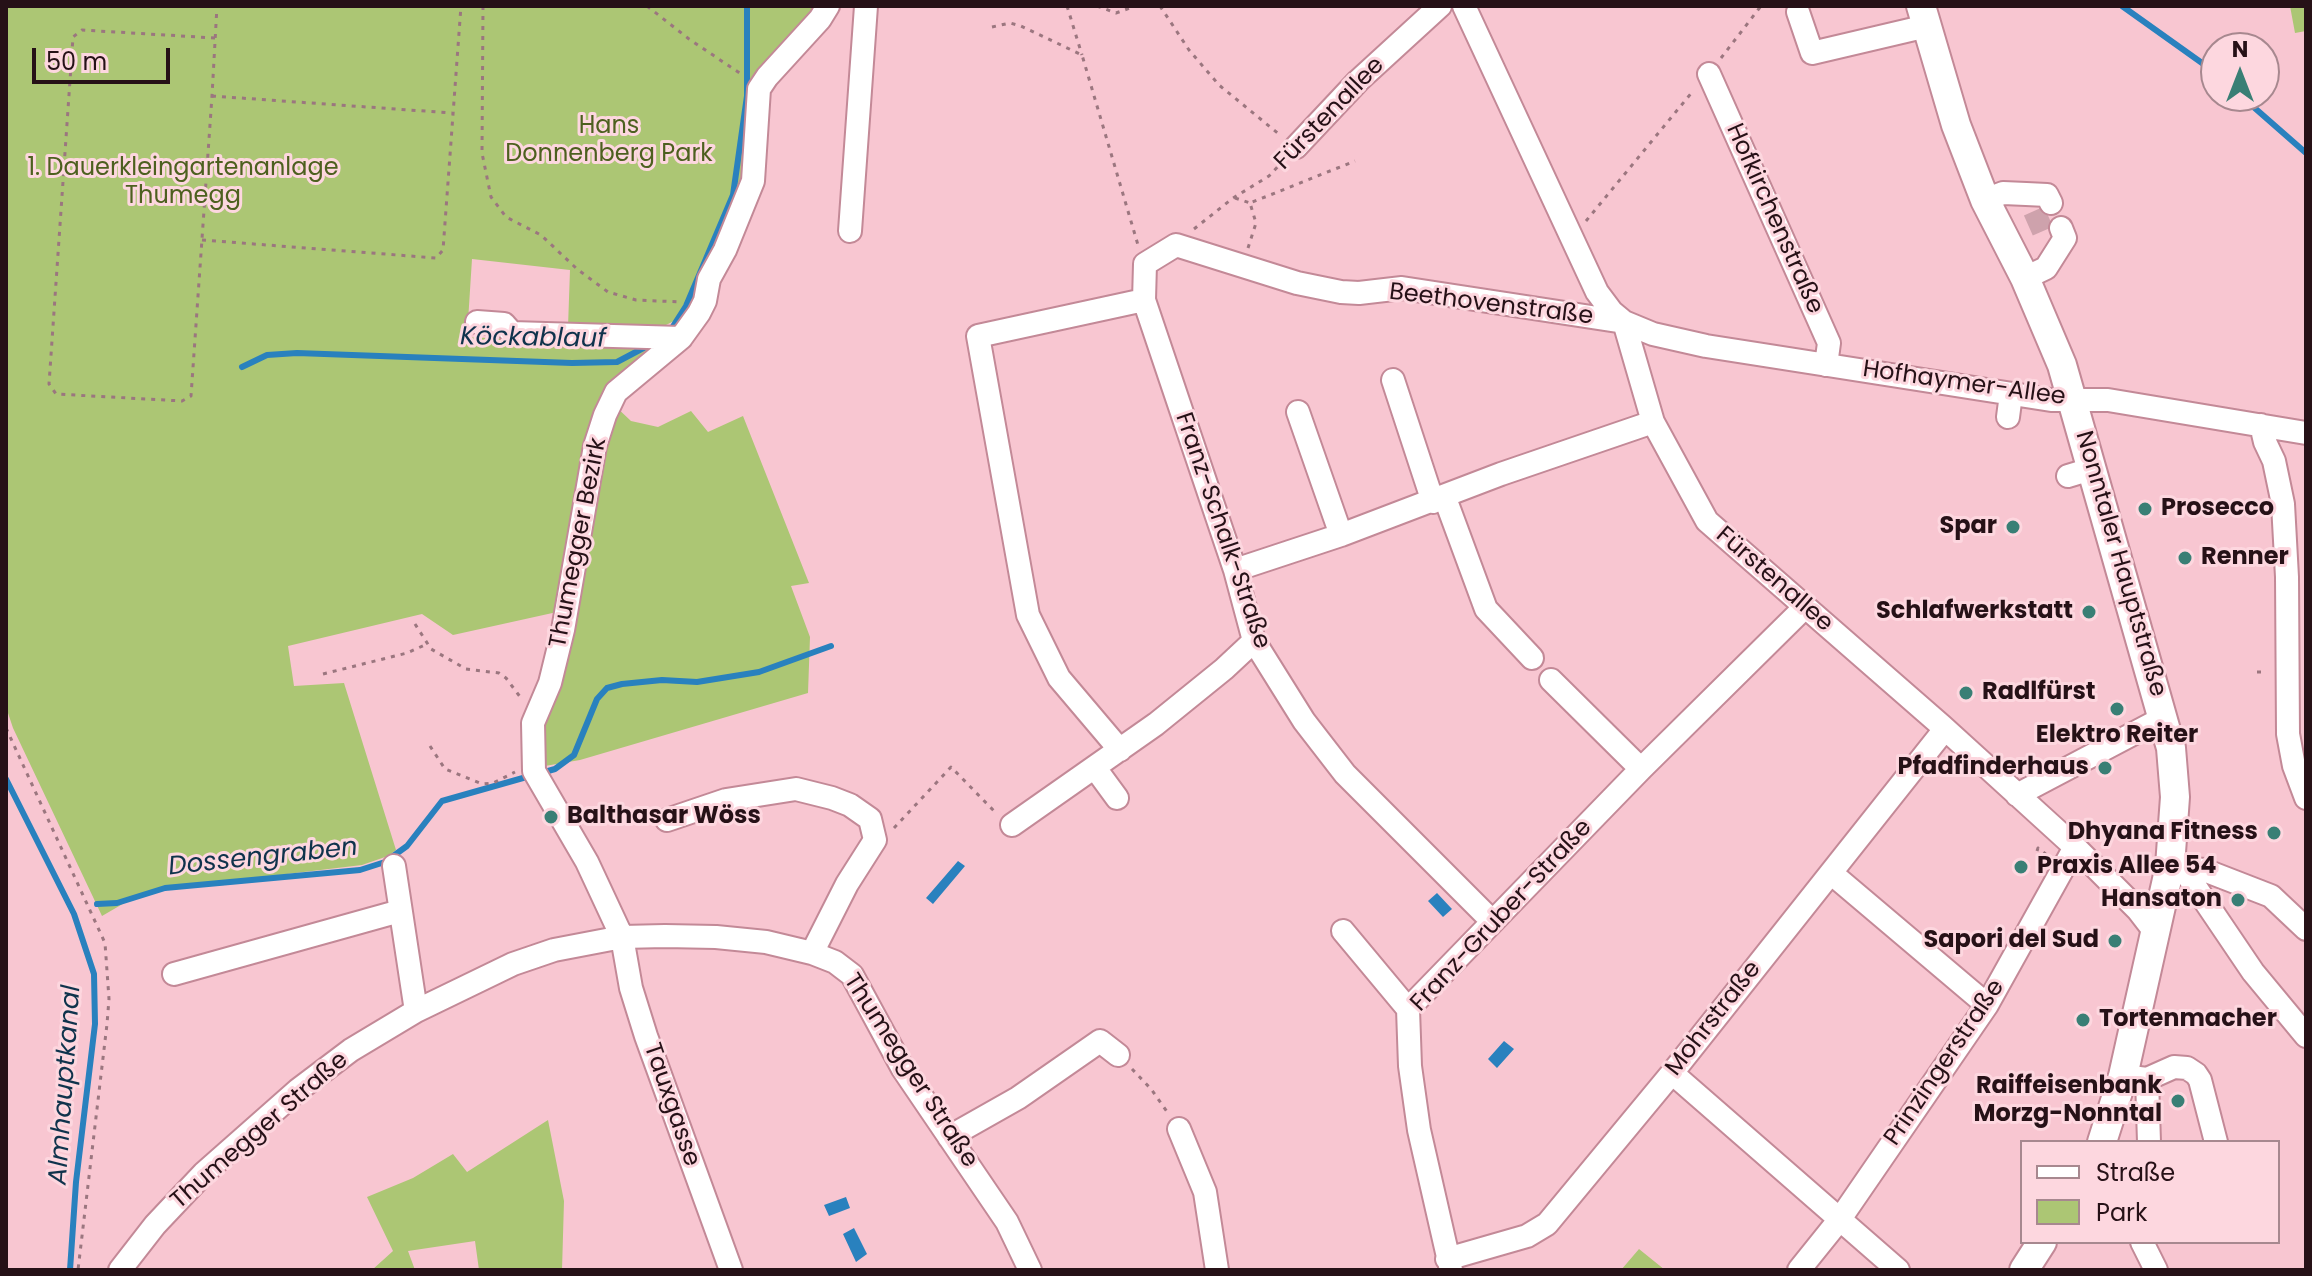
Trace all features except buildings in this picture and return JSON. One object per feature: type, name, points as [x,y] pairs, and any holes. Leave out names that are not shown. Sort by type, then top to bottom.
[{"type":"main road","name":"Nonntaler Hauptstraße","points":[[1924,16],[1956,125],[1985,200],[2025,278],[2074,399],[2080,473],[2171,748],[2177,868],[2155,932],[2135,1078],[2103,1140]]},
{"type":"main road","points":[[2024,1270],[2041,1244]]},
{"type":"street","name":"Thumegger Bezirk","points":[[534,770],[533,723],[550,683],[563,630],[595,446],[605,415],[616,392],[668,337],[691,326],[705,301],[709,279],[753,181],[759,89],[828,6]]},
{"type":"street","points":[[850,231],[866,6]]},
{"type":"street","name":"Fürstenallee","points":[[1296,147],[1358,81],[1440,6]]},
{"type":"street","name":"Fürstenallee","points":[[1464,6],[1597,292],[1624,322],[1653,422],[1707,521],[2075,847],[2138,910],[2155,932]]},
{"type":"street","points":[[1798,12],[1812,53],[1924,16]]},
{"type":"street","name":"Hofkirchenstraße","points":[[1709,74],[1829,343],[1826,365]]},
{"type":"street","points":[[1985,200],[2003,193],[2037,202]]},
{"type":"street","points":[[2025,278],[2046,268],[2053,239]]},
{"type":"street","points":[[1120,750],[1059,678],[1028,615],[978,336],[1144,300],[1145,264],[1176,245]]},
{"type":"street","name":"Beethovenstraße","points":[[1176,245],[1297,283],[1341,292],[1402,288],[1624,322]]},
{"type":"street","name":"Franz-Schalk-Straße","points":[[1144,300],[1235,570],[1254,641],[1304,721],[1345,774],[1492,921]]},
{"type":"street","points":[[477,322],[504,324],[512,333],[668,337]]},
{"type":"street","name":"Hofhaymer-Allee","points":[[1624,322],[1691,344],[2051,400],[2108,400],[2306,433]]},
{"type":"street","points":[[1393,380],[1439,500],[1486,609],[1532,658]]},
{"type":"street","points":[[2008,417],[2011,394]]},
{"type":"street","points":[[1298,412],[1341,535]]},
{"type":"street","points":[[1235,570],[1653,422]]},
{"type":"street","points":[[2261,425],[2274,461],[2283,504],[2287,577],[2288,734],[2300,764],[2306,798]]},
{"type":"street","name":"Franz-Gruber-Straße","points":[[1449,1264],[1419,1130],[1410,1066],[1408,1009],[1641,769],[1805,607]]},
{"type":"street","points":[[1012,825],[1120,750],[1224,669],[1254,641]]},
{"type":"street","points":[[1551,680],[1641,769]]},
{"type":"street","points":[[2017,795],[2163,718]]},
{"type":"street","name":"Mohrstraße","points":[[1449,1264],[1527,1236],[1547,1224],[1672,1073],[1945,729]]},
{"type":"street","points":[[1095,768],[1117,798]]},
{"type":"street","points":[[534,770],[587,862],[622,937]]},
{"type":"street","points":[[667,820],[726,800],[796,789],[850,805],[870,819],[875,840],[847,884],[812,953]]},
{"type":"street","name":"Prinzingerstraße","points":[[1799,1270],[1840,1219],[1987,1005],[2075,847]]},
{"type":"street","points":[[394,866],[416,1011]]},
{"type":"street","points":[[2177,868],[2204,870],[2271,896],[2306,929]]},
{"type":"street","points":[[2177,868],[2253,972],[2306,1036]]},
{"type":"street","points":[[1831,873],[1987,1005]]},
{"type":"street","points":[[174,974],[400,911]]},
{"type":"street","points":[[1343,931],[1408,1009]]},
{"type":"street","name":"Thumegger Straße","points":[[120,1270],[155,1225],[204,1173],[298,1090],[351,1050],[416,1011],[513,964],[554,950],[622,937],[716,937],[766,942],[812,953],[835,962],[852,975],[903,1069],[1007,1222],[1030,1270]]},
{"type":"street","name":"Tauxgasse","points":[[622,937],[631,988],[646,1036],[731,1270]]},
{"type":"street","points":[[949,1137],[1018,1098],[1100,1041],[1118,1055]]},
{"type":"street","points":[[2149,1140],[2135,1078],[2174,1067],[2187,1068],[2200,1080],[2215,1140]]},
{"type":"street","points":[[1672,1073],[1898,1270]]},
{"type":"street","points":[[1179,1129],[1205,1192],[1217,1270]]},
{"type":"street","points":[[2143,1244],[2156,1270]]},
{"type":"path","points":[[215,38],[82,30],[73,37],[49,384],[56,394],[182,401],[191,396],[212,96],[217,6]]},
{"type":"path","points":[[202,240],[436,258],[443,250],[461,6]]},
{"type":"path","points":[[483,6],[482,153],[491,197],[506,217],[541,235],[577,269],[608,292],[636,300],[678,302]]},
{"type":"path","points":[[647,6],[740,74]]},
{"type":"path","points":[[1067,6],[1134,236]]},
{"type":"path","points":[[1097,6],[1116,13],[1136,6]]},
{"type":"path","points":[[1160,6],[1189,50],[1219,85],[1296,147]]},
{"type":"path","points":[[1580,228],[1709,74],[1761,6]]},
{"type":"path","points":[[992,27],[1010,23],[1021,26],[1082,55]]},
{"type":"path","points":[[212,96],[453,113]]},
{"type":"path","name":"Fürstenallee","points":[[1176,245],[1233,198],[1269,176],[1296,147]]},
{"type":"path","points":[[1233,198],[1250,203],[1355,161]]},
{"type":"path","points":[[1242,266],[1256,223],[1250,203]]},
{"type":"path","points":[[415,624],[427,644],[446,660],[466,669],[499,673],[506,678],[533,723]]},
{"type":"path","points":[[323,674],[363,666],[427,644]]},
{"type":"path","points":[[6,728],[105,943],[109,999],[107,1024],[78,1270]]},
{"type":"path","points":[[430,746],[445,769],[482,784],[534,770]]},
{"type":"path","points":[[875,840],[885,839],[951,767],[1012,825]]},
{"type":"path","points":[[1118,1055],[1151,1089],[1179,1129]]},
{"type":"green space","points":[[6,6],[816,6],[758,74],[749,115],[741,191],[698,309],[660,328],[568,327],[570,270],[472,259],[467,337],[659,346],[613,404],[631,421],[658,427],[691,411],[708,432],[743,416],[809,583],[791,586],[810,637],[808,693],[580,760],[539,767],[541,718],[557,612],[453,635],[422,614],[288,646],[294,686],[344,683],[396,850],[362,865],[225,885],[159,888],[133,898],[102,916],[13,728],[6,707]]},
{"type":"green space","points":[[2290,6],[2306,6],[2306,31],[2295,33]]},
{"type":"green space","points":[[548,1120],[564,1201],[562,1270],[479,1270],[475,1241],[408,1251],[415,1270],[372,1270],[393,1251],[367,1197],[413,1178],[453,1154],[467,1172]]},
{"type":"green space","points":[[1639,1249],[1665,1270],[1621,1270]]},
{"type":"water","points":[[958,861],[965,866],[933,904],[926,898]]},
{"type":"water","points":[[1437,893],[1452,909],[1443,917],[1428,901]]},
{"type":"water","points":[[1504,1041],[1514,1049],[1497,1068],[1488,1059]]},
{"type":"water","points":[[846,1197],[850,1208],[829,1216],[824,1205]]},
{"type":"water","points":[[854,1228],[867,1254],[856,1262],[843,1234]]},
{"type":"waterway","name":"Köckablauf","points":[[670,331],[686,306],[733,195],[747,96],[747,6]]},
{"type":"waterway","points":[[2122,6],[2200,62]]},
{"type":"waterway","points":[[2259,112],[2306,153]]},
{"type":"waterway","name":"Köckablauf","points":[[242,367],[267,355],[297,353],[617,362],[651,344]]},
{"type":"waterway","name":"Dossengraben","points":[[541,773],[555,769],[574,755],[597,699],[607,688],[662,680],[697,682],[759,672],[831,646]]},
{"type":"waterway","name":"Dossengraben","points":[[97,904],[117,903],[165,888],[360,870],[385,862],[407,846],[442,801],[530,776]]},
{"type":"waterway","name":"Almhauptkanal","points":[[6,779],[74,914],[94,974],[95,1024],[76,1182],[70,1270]]},
{"type":"tunnel","points":[[2034,211],[2045,236]]},
{"type":"place","name":"Prosecco","points":[[2145,509]]},
{"type":"place","name":"Spar","points":[[2013,527]]},
{"type":"place","name":"Renner","points":[[2185,558]]},
{"type":"place","name":"Schlafwerkstatt","points":[[2089,612]]},
{"type":"place","name":"Radlfürst","points":[[1966,693]]},
{"type":"place","name":"Elektro Reiter","points":[[2117,709]]},
{"type":"place","name":"Pfadfinderhaus","points":[[2105,768]]},
{"type":"place","name":"Balthasar Wöss","points":[[551,817]]},
{"type":"place","name":"Dhyana Fitness","points":[[2274,833]]},
{"type":"place","name":"Praxis Allee 54","points":[[2021,867]]},
{"type":"place","name":"Hansaton","points":[[2238,900]]},
{"type":"place","name":"Sapori del Sud","points":[[2115,941]]},
{"type":"place","name":"Tortenmacher","points":[[2083,1020]]},
{"type":"place","name":"Raiffeisenbank Morzg-Nonntal","points":[[2178,1101]]},
{"type":"park label","name":"Hans Donnenberg Park","points":[[609,141]]},
{"type":"park label","name":"1. Dauerkleingartenanlage Thumegg","points":[[183,183]]}]
